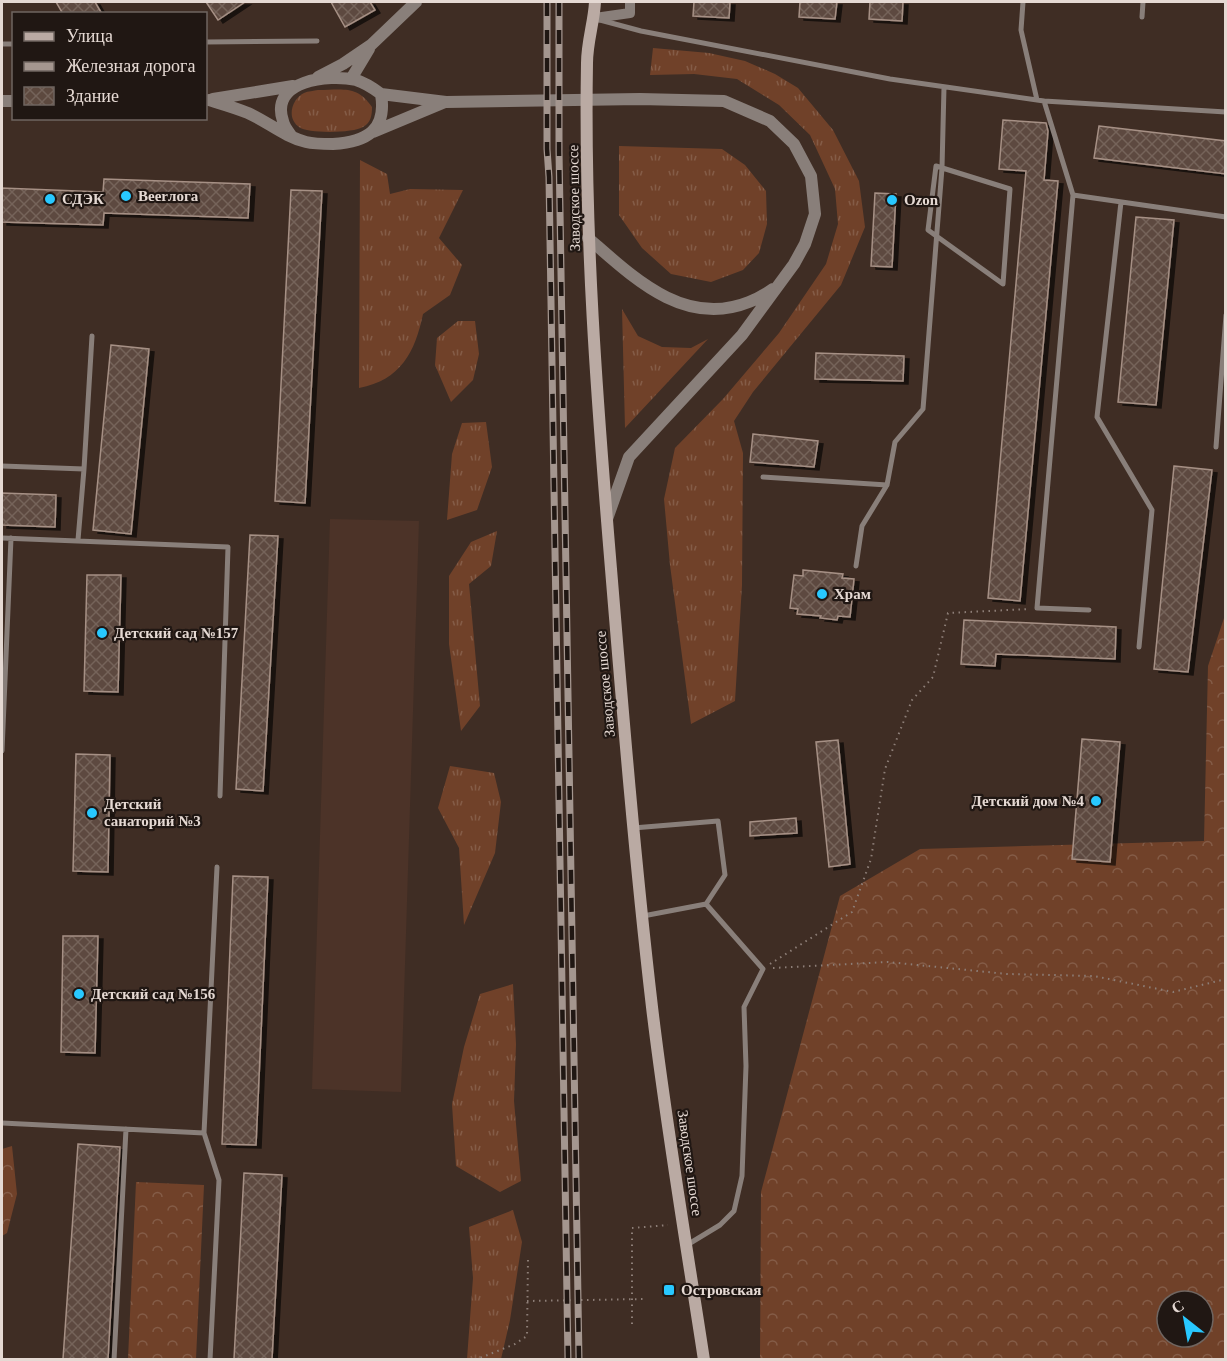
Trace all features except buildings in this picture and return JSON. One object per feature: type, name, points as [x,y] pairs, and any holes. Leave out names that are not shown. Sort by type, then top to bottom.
[{"type":"main road","name":"Заводское шоссе","points":[[595,2],[595,18],[587,58],[588,238],[606,520],[632,828],[652,1009],[700,1359]]},
{"type":"street","points":[[313,80],[343,64],[371,45],[416,2]]},
{"type":"street","points":[[595,18],[630,13],[630,2]]},
{"type":"street","points":[[351,80],[371,45]]},
{"type":"street","points":[[207,100],[331,78],[351,80],[371,86],[381,94],[446,102],[640,99],[724,101],[770,121],[794,144],[811,176],[815,214],[805,243],[794,264],[742,335],[629,457],[606,520]]},
{"type":"street","points":[[292,138],[282,120],[282,102],[293,86]]},
{"type":"street","points":[[372,132],[380,120],[383,107],[381,94]]},
{"type":"street","points":[[207,100],[248,113],[292,138],[308,143],[347,143],[361,140],[372,132],[446,102]]},
{"type":"street","points":[[588,238],[640,283],[682,305],[717,309],[748,303],[777,287]]},
{"type":"lane","points":[[1023,2],[1021,30],[1037,100]]},
{"type":"lane","points":[[1142,16],[1143,2]]},
{"type":"lane","points":[[595,18],[663,35],[890,79],[1044,101],[1226,112]]},
{"type":"lane","points":[[207,42],[317,42]]},
{"type":"lane","points":[[856,566],[862,526],[887,485],[895,442],[923,409],[942,168],[944,87]]},
{"type":"lane","points":[[1044,101],[1073,195],[1037,608],[1089,610]]},
{"type":"lane","points":[[936,166],[942,168],[1010,189],[1003,284],[928,230],[936,166]]},
{"type":"lane","points":[[1073,195],[1226,218]]},
{"type":"lane","points":[[1121,202],[1097,417],[1152,510],[1139,647]]},
{"type":"lane","points":[[1216,447],[1226,315]]},
{"type":"lane","points":[[78,540],[92,336]]},
{"type":"lane","points":[[2,466],[84,469]]},
{"type":"lane","points":[[763,477],[887,485]]},
{"type":"lane","points":[[2,538],[228,547],[220,796]]},
{"type":"lane","points":[[2,751],[11,538]]},
{"type":"lane","points":[[632,828],[718,821],[725,875],[706,904],[643,916]]},
{"type":"lane","points":[[210,1359],[219,1180],[204,1133],[217,867]]},
{"type":"lane","points":[[685,1246],[720,1225],[734,1211],[742,1176],[746,1066],[744,1007],[763,969],[706,904]]},
{"type":"lane","points":[[2,1123],[204,1133]]},
{"type":"lane","points":[[114,1359],[126,1129]]},
{"type":"path","points":[[763,969],[852,912],[871,859],[885,770],[912,700],[933,677],[948,614],[1037,608]]},
{"type":"path","points":[[763,969],[888,962],[1007,974],[1094,976],[1173,992],[1226,979]]},
{"type":"path","points":[[632,1324],[633,1228],[683,1222]]},
{"type":"path","points":[[475,1359],[515,1344],[527,1336],[528,1259]]},
{"type":"path","points":[[527,1301],[645,1299]]},
{"type":"shaded area","points":[[330,519],[419,521],[401,1092],[312,1089]]},
{"type":"green space","points":[[653,48],[709,53],[745,61],[775,74],[798,88],[833,130],[859,181],[865,227],[841,285],[753,392],[734,421],[743,453],[742,585],[735,701],[691,724],[670,565],[664,499],[675,448],[723,399],[779,333],[826,264],[838,224],[835,189],[810,135],[779,105],[737,79],[694,74],[650,75]]},
{"type":"green space","points":[[318,90],[349,90],[361,95],[372,107],[369,121],[358,129],[341,131],[321,132],[299,127],[292,114],[296,100],[304,93]]},
{"type":"green space","points":[[619,146],[722,149],[745,165],[766,191],[767,224],[759,253],[743,270],[711,282],[671,274],[642,248],[619,215]]},
{"type":"green space","points":[[360,160],[387,174],[390,194],[410,189],[463,190],[439,238],[462,265],[450,295],[423,314],[416,340],[404,362],[396,371],[373,384],[359,388]]},
{"type":"green space","points":[[622,309],[638,336],[662,347],[691,348],[708,339],[625,428]]},
{"type":"green space","points":[[458,321],[475,321],[479,354],[473,380],[451,402],[435,365],[437,338]]},
{"type":"green space","points":[[486,422],[492,467],[477,510],[447,520],[452,454],[462,423]]},
{"type":"green space","points":[[497,531],[491,566],[469,584],[480,706],[461,731],[449,644],[449,576],[471,542]]},
{"type":"green space","points":[[1225,615],[1225,1359],[760,1360],[761,1192],[840,896],[920,849],[1204,841],[1208,666]]},
{"type":"green space","points":[[450,766],[494,773],[501,802],[495,853],[464,925],[459,848],[438,808]]},
{"type":"green space","points":[[513,984],[516,1044],[514,1101],[521,1181],[500,1192],[456,1166],[452,1104],[464,1047],[480,994]]},
{"type":"green space","points":[[12,1146],[17,1194],[7,1233],[2,1236],[2,1149]]},
{"type":"green space","points":[[136,1182],[204,1185],[196,1359],[128,1359]]},
{"type":"green space","points":[[513,1210],[522,1242],[510,1320],[501,1359],[467,1359],[473,1278],[469,1227]]},
{"type":"railway","points":[[547,2],[547,149],[568,1360]]},
{"type":"railway","points":[[559,2],[559,151],[579,1360]]},
{"type":"place","name":"Beerлога","points":[[126,196]]},
{"type":"place","name":"СДЭК","points":[[50,199]]},
{"type":"place","name":"Ozon","points":[[892,200]]},
{"type":"place","name":"Храм","points":[[822,594]]},
{"type":"place","name":"Детский сад №157","points":[[102,633]]},
{"type":"place","name":"Детский дом №4","points":[[1096,801]]},
{"type":"place","name":"Детский санаторий №3","points":[[92,813]]},
{"type":"place","name":"Детский сад №156","points":[[79,994]]},
{"type":"place","name":"Островская","points":[[669,1290]]}]
